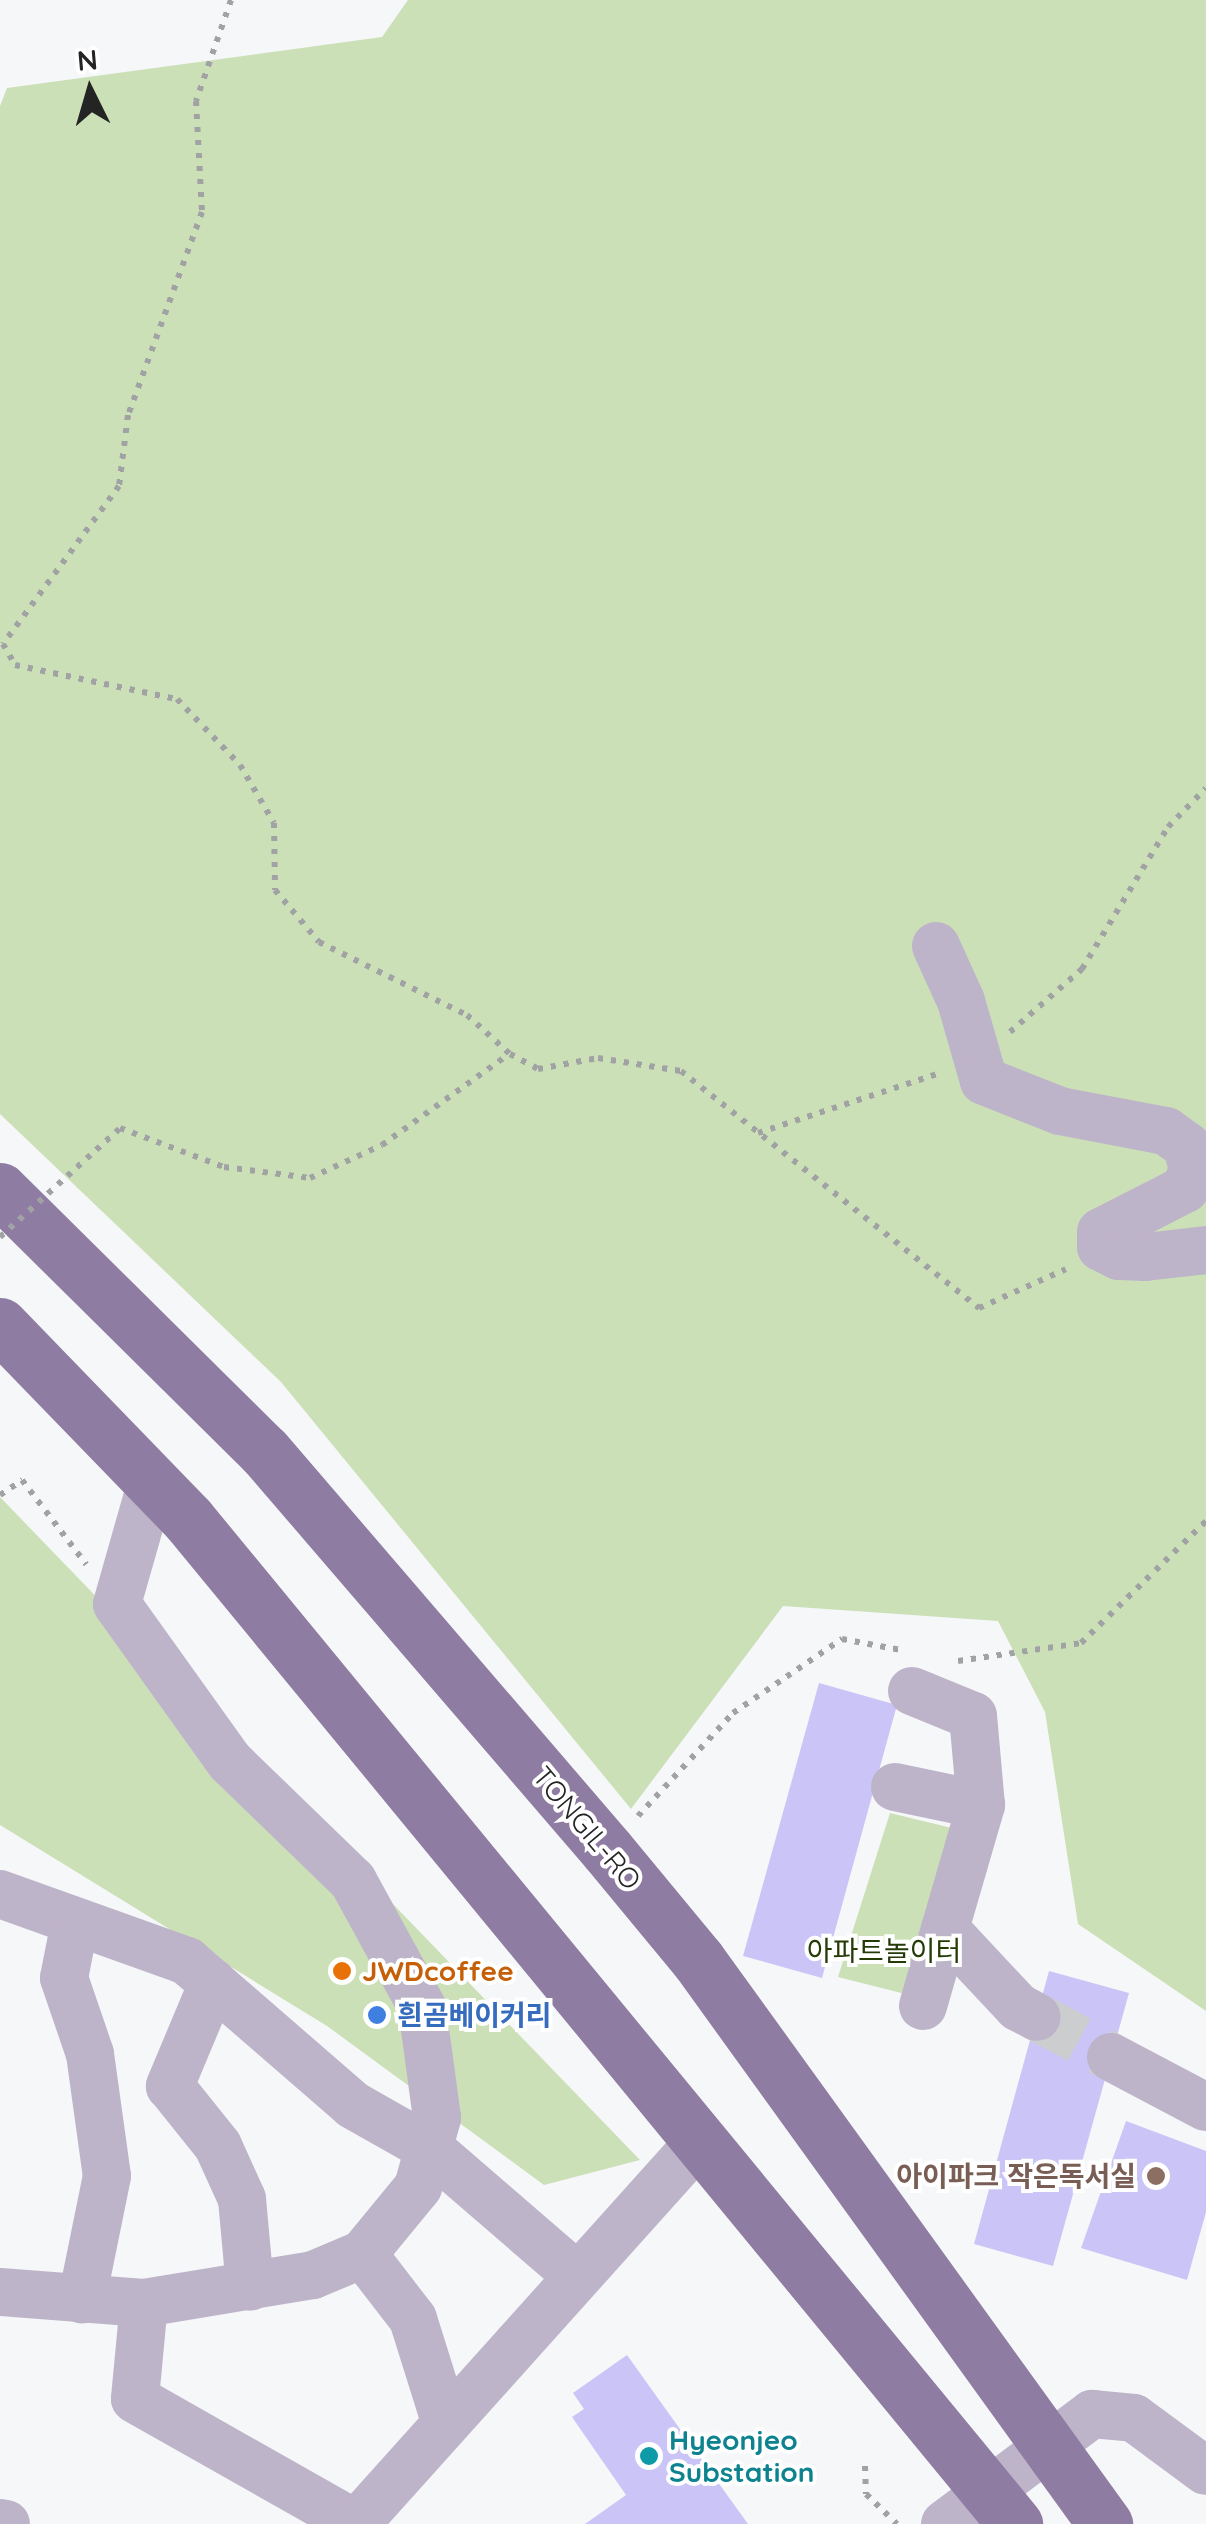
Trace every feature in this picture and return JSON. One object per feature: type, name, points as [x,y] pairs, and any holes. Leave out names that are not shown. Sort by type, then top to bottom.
[{"type":"main road","name":"TONGIL-RO","points":[[0,1190],[264,1451],[607,1850],[698,1960],[1106,2524]]},
{"type":"main road","points":[[0,1325],[152,1481],[1002,2507]]},
{"type":"street","points":[[936,946],[962,1001],[984,1080],[1060,1112],[1166,1132],[1187,1146],[1193,1170],[1186,1189],[1101,1232],[1101,1246],[1145,1257],[1206,1250]]},
{"type":"street","points":[[0,2292],[144,2304],[313,2275],[363,2254],[418,2187],[436,2118],[422,2008],[353,1881],[230,1762],[117,1604],[152,1481]]},
{"type":"street","points":[[912,1691],[974,1716],[981,1805],[923,2006]]},
{"type":"street","points":[[894,1787],[981,1805]]},
{"type":"street","points":[[0,1894],[188,1960],[354,2105],[428,2148],[575,2274]]},
{"type":"street","points":[[75,1922],[64,1978],[90,2054],[106,2176],[82,2299]]},
{"type":"street","points":[[945,1929],[1018,2007],[1037,2017]]},
{"type":"street","points":[[212,1982],[170,2086],[218,2146],[242,2199],[250,2287]]},
{"type":"street","points":[[1111,2057],[1206,2107]]},
{"type":"street","points":[[144,2304],[135,2399],[356,2524],[575,2274],[699,2142]]},
{"type":"street","points":[[363,2254],[413,2319],[446,2422]]},
{"type":"street","points":[[945,2524],[1002,2507],[1048,2442],[1092,2414],[1134,2418],[1206,2471]]},
{"type":"path","points":[[232,0],[196,101],[202,212],[128,414],[119,486],[4,644],[15,665],[177,699],[240,765],[274,823],[275,890],[319,942],[467,1015],[510,1054],[538,1069],[598,1058],[680,1071],[979,1308],[1109,1250]]},
{"type":"path","points":[[0,1237],[120,1128],[224,1167],[310,1178],[382,1145],[510,1054]]},
{"type":"path","points":[[0,1495],[22,1480],[117,1604]]},
{"type":"path","points":[[865,2466],[866,2494],[897,2524]]},
{"type":"green space","points":[[408,0],[1206,0],[1206,2011],[1078,1924],[1045,1712],[998,1621],[783,1606],[631,1809],[281,1382],[0,1114],[0,106],[7,88],[382,37]]},
{"type":"green space","points":[[0,1497],[640,2160],[544,2185],[327,2026],[0,1825]]},
{"type":"green space","name":"아파트놀이터","points":[[890,1813],[956,1829],[909,1995],[838,1977]]},
{"type":"building","points":[[819,1683],[897,1705],[822,1978],[743,1956]]},
{"type":"building","points":[[1049,1971],[1129,1993],[1053,2266],[974,2244]]},
{"type":"building","points":[[1126,2121],[1206,2151],[1206,2212],[1187,2280],[1081,2248]]},
{"type":"building","name":"Hyeonjeo Substation","points":[[627,2355],[748,2524],[585,2524],[626,2495],[572,2417],[584,2409],[573,2393]]},
{"type":"tunnel","points":[[1037,2017],[1111,2057]]},
{"type":"place","name":"JWDcoffee","points":[[342,1971]]},
{"type":"place","name":"흰곰베이커리","points":[[377,2015]]},
{"type":"place","name":"아이파크 작은독서실","points":[[1156,2176]]},
{"type":"place","name":"Hyeonjeo Substation","points":[[649,2456]]}]
